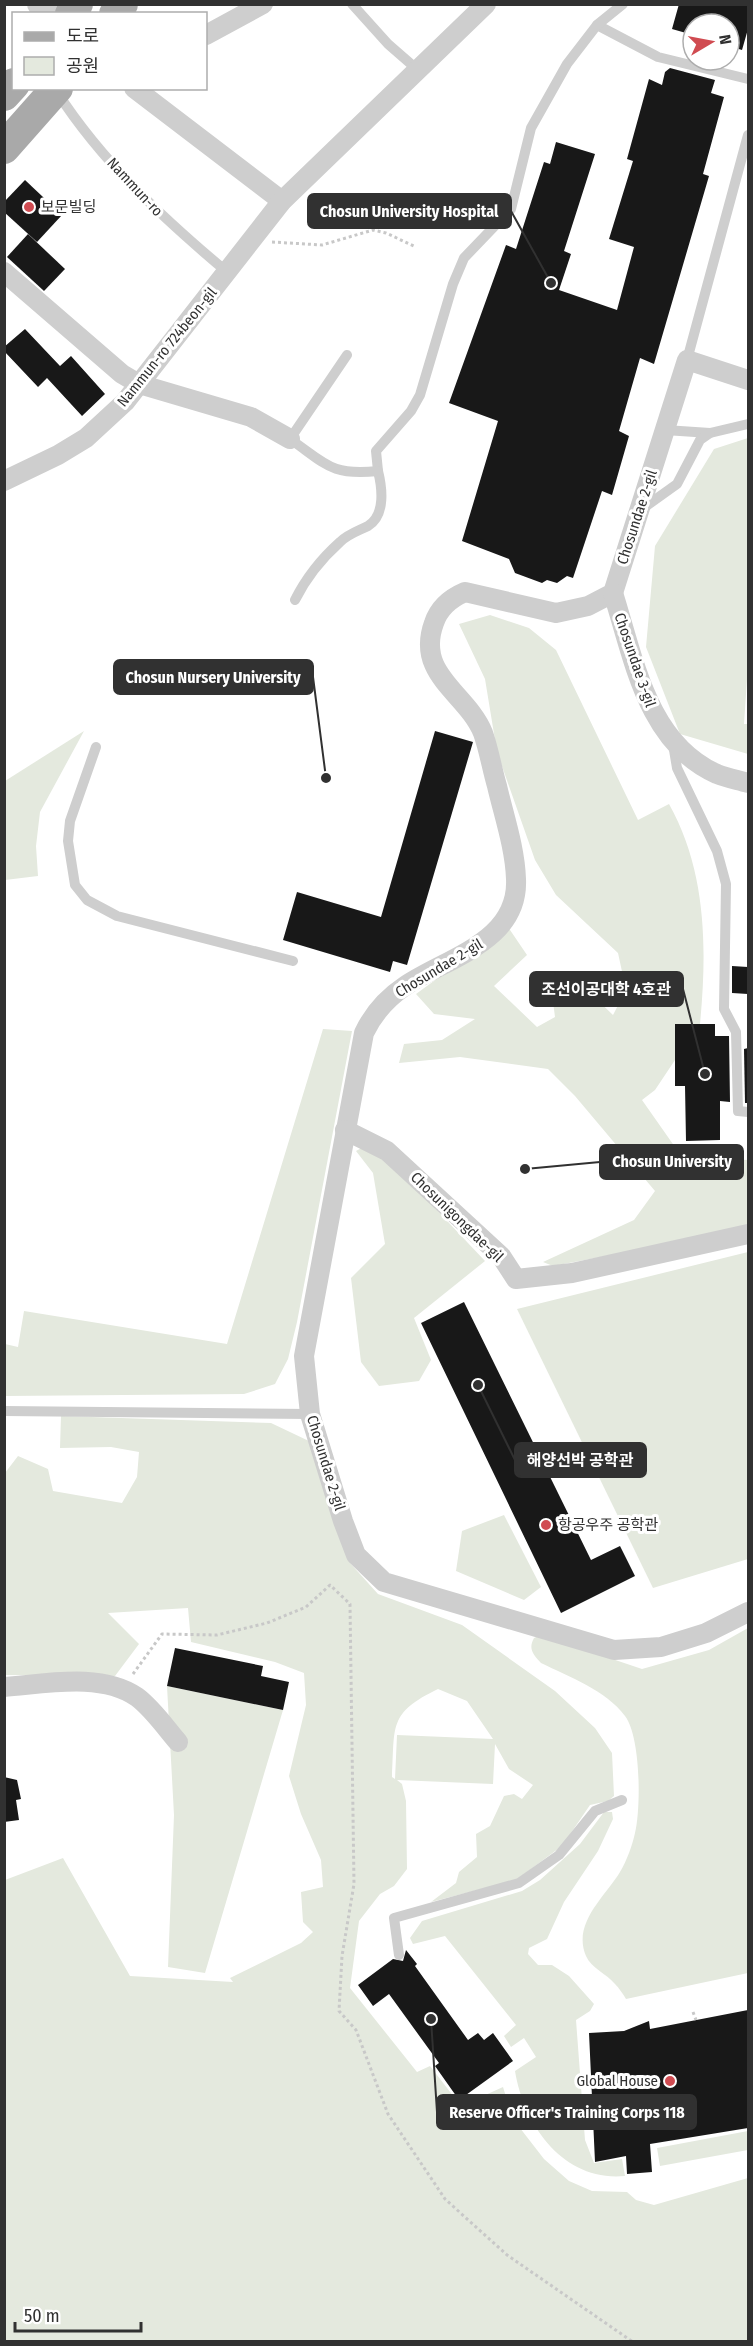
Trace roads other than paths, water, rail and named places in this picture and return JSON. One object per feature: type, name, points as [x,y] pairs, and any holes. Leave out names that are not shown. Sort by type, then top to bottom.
[{"type":"main road","name":"Nammun-ro","points":[[4,148],[55,90]]},
{"type":"street","points":[[207,34],[263,4]]},
{"type":"street","name":"Nammun-ro 724beon-gil","points":[[4,481],[58,455],[86,438],[125,402],[282,201],[486,4]]},
{"type":"street","points":[[137,90],[282,201]]},
{"type":"street","points":[[5,273],[108,365],[139,384],[236,411],[290,439]]},
{"type":"street","points":[[687,360],[748,380]]},
{"type":"street","name":"Chosundae 2-gil","points":[[687,360],[613,593],[588,606],[556,613],[465,592],[446,603],[436,617],[430,632],[432,659],[438,674],[482,731],[514,857],[517,883],[515,899],[497,931],[405,986],[390,998],[370,1020],[360,1045],[304,1356],[310,1414],[356,1555],[384,1582],[614,1650],[661,1647],[706,1633],[748,1612]]},
{"type":"street","name":"Chosundae 3-gil","points":[[613,593],[649,706],[673,744],[717,774],[748,783]]},
{"type":"street","name":"Chosunigongdae-gil","points":[[345,1130],[387,1151],[501,1256],[516,1279],[572,1273],[748,1234]]},
{"type":"street","points":[[4,1687],[81,1683],[121,1690],[144,1703],[178,1742]]},
{"type":"lane","points":[[352,4],[388,44],[419,70]]},
{"type":"lane","points":[[296,600],[308,576],[323,558],[341,540],[368,526],[376,517],[383,492],[376,451],[411,411],[420,395],[453,284],[465,258],[511,209],[531,128],[567,64],[597,25],[623,4]]},
{"type":"lane","points":[[597,25],[658,57],[748,80]]},
{"type":"lane","name":"Nammun-ro","points":[[57,90],[99,150],[168,223],[226,272]]},
{"type":"lane","points":[[687,360],[748,135]]},
{"type":"lane","points":[[347,354],[290,439],[338,472],[352,474],[378,471]]},
{"type":"lane","points":[[665,430],[710,433],[748,424]]},
{"type":"lane","points":[[639,511],[677,484],[700,440],[710,433]]},
{"type":"lane","points":[[673,744],[677,768],[717,851],[723,870],[727,900],[724,1009],[736,1032],[738,1111],[748,1112]]},
{"type":"lane","points":[[96,747],[70,821],[68,841],[75,885],[87,900],[117,916],[293,961]]},
{"type":"lane","points":[[4,1411],[310,1414]]},
{"type":"lane","points":[[399,1955],[394,1918],[519,1883],[559,1855],[595,1811],[622,1800]]},
{"type":"place","name":"보문빌딩","points":[[29,207]]},
{"type":"place","name":"Chosun University Hospital","points":[[551,283]]},
{"type":"place","name":"Chosun Nursery University","points":[[326,778]]},
{"type":"place","name":"조선이공대학 4호관","points":[[705,1074]]},
{"type":"place","name":"Chosun University","points":[[525,1169]]},
{"type":"place","name":"해양선박 공학관","points":[[478,1385]]},
{"type":"place","name":"항공우주 공학관","points":[[546,1525]]},
{"type":"place","name":"Reserve Officer's Training Corps 118","points":[[431,2019]]},
{"type":"place","name":"Global House","points":[[670,2081]]}]
